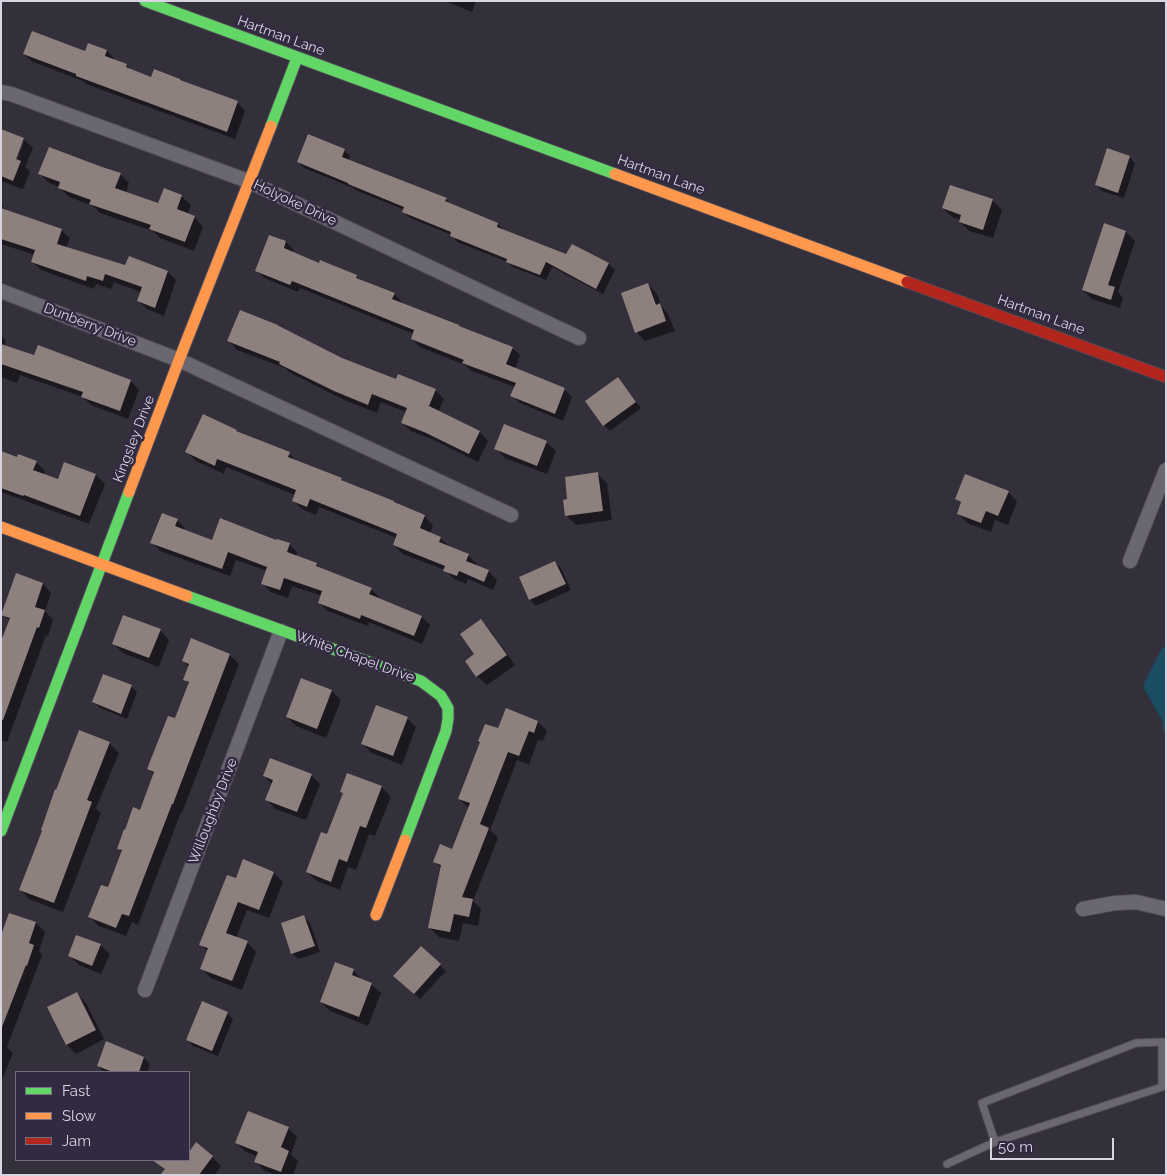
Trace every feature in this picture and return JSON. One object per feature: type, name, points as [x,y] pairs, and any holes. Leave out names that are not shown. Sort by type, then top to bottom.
[{"type":"street","name":"Hartman Lane","points":[[146,1],[1166,377]]},
{"type":"street","name":"Kingsley Drive","points":[[1,831],[179,360],[297,58]]},
{"type":"street","name":"Holyoke Drive","points":[[1,92],[11,94],[248,181],[579,338]]},
{"type":"street","name":"Dunberry Drive","points":[[1,290],[179,360]]},
{"type":"street","points":[[179,360],[511,515]]},
{"type":"street","points":[[1130,561],[1166,470]]},
{"type":"street","name":"White Chapel Drive","points":[[1,527],[421,681],[440,696],[448,708],[446,731],[376,915]]},
{"type":"street","name":"Willoughby Drive","points":[[145,990],[281,631]]},
{"type":"street","points":[[1083,909],[1115,903],[1136,902],[1166,909]]},
{"type":"lane","points":[[947,1164],[995,1142],[1164,1088],[1164,1043],[1136,1043],[982,1103],[995,1142]]},
{"type":"water","points":[[1166,646],[1166,742],[1162,720],[1144,689],[1144,683],[1162,648]]},
{"type":"building","points":[[32,31],[85,51],[88,43],[107,50],[105,56],[127,64],[126,67],[151,77],[154,69],[238,101],[227,132],[76,76],[76,74],[23,54]]},
{"type":"building","points":[[1,129],[24,138],[16,159],[21,161],[13,181],[1,176]]},
{"type":"building","points":[[308,134],[345,149],[342,157],[447,198],[445,201],[498,223],[497,227],[566,254],[572,244],[609,263],[596,289],[546,262],[540,275],[506,262],[507,259],[450,236],[451,232],[402,212],[404,207],[297,162]]},
{"type":"building","points":[[49,147],[121,173],[115,188],[158,203],[164,188],[182,195],[177,209],[195,216],[185,242],[149,229],[151,225],[89,204],[91,200],[58,188],[60,182],[38,174]]},
{"type":"building","points":[[1107,148],[1130,156],[1118,193],[1095,185]]},
{"type":"building","points":[[950,185],[993,199],[983,230],[959,222],[961,215],[942,208]]},
{"type":"building","points":[[1,208],[62,229],[57,244],[125,265],[129,256],[168,271],[155,308],[137,301],[142,287],[105,274],[103,281],[87,276],[86,281],[31,262],[35,250],[1,239]]},
{"type":"building","points":[[1104,223],[1126,231],[1108,285],[1115,287],[1111,300],[1082,290]]},
{"type":"building","points":[[269,235],[286,241],[284,248],[319,263],[320,260],[357,275],[356,278],[395,293],[392,299],[513,347],[506,364],[565,388],[555,414],[510,396],[516,383],[462,363],[464,360],[411,339],[414,330],[292,281],[290,285],[255,271]]},
{"type":"building","points":[[648,283],[656,305],[660,303],[666,321],[635,333],[621,293]]},
{"type":"building","points":[[240,310],[278,325],[342,358],[396,379],[398,374],[436,389],[429,406],[480,431],[469,454],[401,423],[407,408],[372,394],[368,405],[334,391],[279,364],[280,362],[227,341]]},
{"type":"building","points":[[1,344],[34,355],[38,345],[131,380],[120,411],[81,397],[83,392],[1,364]]},
{"type":"building","points":[[618,377],[636,402],[603,426],[585,401]]},
{"type":"building","points":[[203,414],[236,431],[290,452],[288,457],[342,478],[341,480],[425,515],[420,528],[441,537],[439,542],[469,554],[466,561],[489,570],[484,582],[459,571],[457,576],[443,571],[445,566],[393,545],[397,534],[310,499],[307,507],[292,501],[296,490],[217,459],[215,466],[185,452]]},
{"type":"building","points":[[504,424],[547,441],[537,466],[494,449]]},
{"type":"building","points":[[1,451],[17,457],[18,454],[37,461],[33,470],[58,479],[64,462],[96,474],[80,516],[1,488]]},
{"type":"building","points":[[598,472],[603,511],[565,516],[563,500],[567,499],[565,477]]},
{"type":"building","points":[[965,474],[1009,491],[998,516],[986,511],[981,523],[957,514],[961,502],[955,499]]},
{"type":"building","points":[[162,513],[178,519],[175,526],[212,540],[220,518],[276,540],[290,543],[287,552],[317,563],[316,566],[372,588],[369,594],[422,616],[414,636],[361,615],[360,619],[318,603],[322,591],[284,578],[280,590],[261,584],[267,567],[228,552],[222,569],[150,543]]},
{"type":"building","points":[[555,561],[566,584],[529,600],[519,577]]},
{"type":"building","points":[[16,573],[43,583],[35,607],[45,610],[3,720],[1,719],[1,641],[10,618],[1,615]]},
{"type":"building","points":[[123,615],[161,629],[149,658],[112,644]]},
{"type":"building","points":[[481,619],[507,655],[476,677],[465,661],[474,654],[460,634]]},
{"type":"building","points":[[191,638],[230,654],[129,916],[122,914],[116,928],[88,917],[101,885],[108,887],[122,850],[117,849],[124,829],[133,807],[140,810],[154,772],[147,769],[168,716],[175,718],[189,682],[183,680],[189,664],[182,661]]},
{"type":"building","points":[[103,674],[132,685],[121,714],[92,702]]},
{"type":"building","points":[[301,678],[332,690],[317,729],[286,717]]},
{"type":"building","points":[[376,705],[408,717],[393,756],[361,744]]},
{"type":"building","points":[[506,708],[538,721],[534,733],[529,731],[519,756],[508,752],[480,824],[489,828],[462,897],[473,899],[469,917],[454,914],[450,932],[428,928],[441,865],[433,862],[440,844],[452,849],[470,803],[458,799],[485,724],[498,728]]},
{"type":"building","points":[[79,730],[110,742],[87,800],[92,802],[54,903],[19,890],[42,831],[55,789]]},
{"type":"building","points":[[270,758],[312,774],[297,812],[265,800],[273,780],[263,776]]},
{"type":"building","points":[[347,773],[382,786],[366,828],[360,826],[347,862],[339,859],[331,882],[306,872],[321,832],[327,834],[343,793],[340,792]]},
{"type":"building","points":[[243,859],[274,872],[259,910],[238,902],[226,933],[248,941],[232,981],[200,969],[208,948],[199,945],[227,875],[236,878]]},
{"type":"building","points":[[9,913],[36,922],[29,943],[34,945],[27,966],[1,1027],[1,935]]},
{"type":"building","points":[[304,915],[315,946],[291,954],[281,923]]},
{"type":"building","points":[[76,935],[101,944],[92,966],[68,956]]},
{"type":"building","points":[[421,946],[441,964],[414,994],[393,976]]},
{"type":"building","points":[[335,962],[354,969],[352,975],[372,983],[359,1017],[320,1002]]},
{"type":"building","points":[[77,992],[96,1030],[66,1045],[47,1007]]},
{"type":"building","points":[[202,1001],[228,1012],[212,1051],[186,1040]]},
{"type":"building","points":[[106,1041],[144,1057],[139,1071],[110,1071],[97,1066]]},
{"type":"building","points":[[248,1111],[289,1127],[281,1147],[289,1151],[281,1172],[254,1162],[258,1152],[235,1143]]},
{"type":"building","points":[[196,1142],[213,1156],[199,1175],[160,1175],[165,1169],[153,1161],[190,1161],[190,1151]]},
{"type":"traffic: fast","points":[[145,1],[615,174]]},
{"type":"traffic: fast","points":[[271,126],[297,58]]},
{"type":"traffic: fast","points":[[1,831],[129,492]]},
{"type":"traffic: fast","points":[[187,596],[421,681],[441,696],[448,708],[446,731],[405,840]]},
{"type":"traffic: slow","points":[[129,492],[271,126]]},
{"type":"traffic: slow","points":[[615,174],[907,282]]},
{"type":"traffic: slow","points":[[1,527],[187,596]]},
{"type":"traffic: slow","points":[[376,915],[405,840]]},
{"type":"traffic: jam","points":[[907,282],[1166,377]]}]
